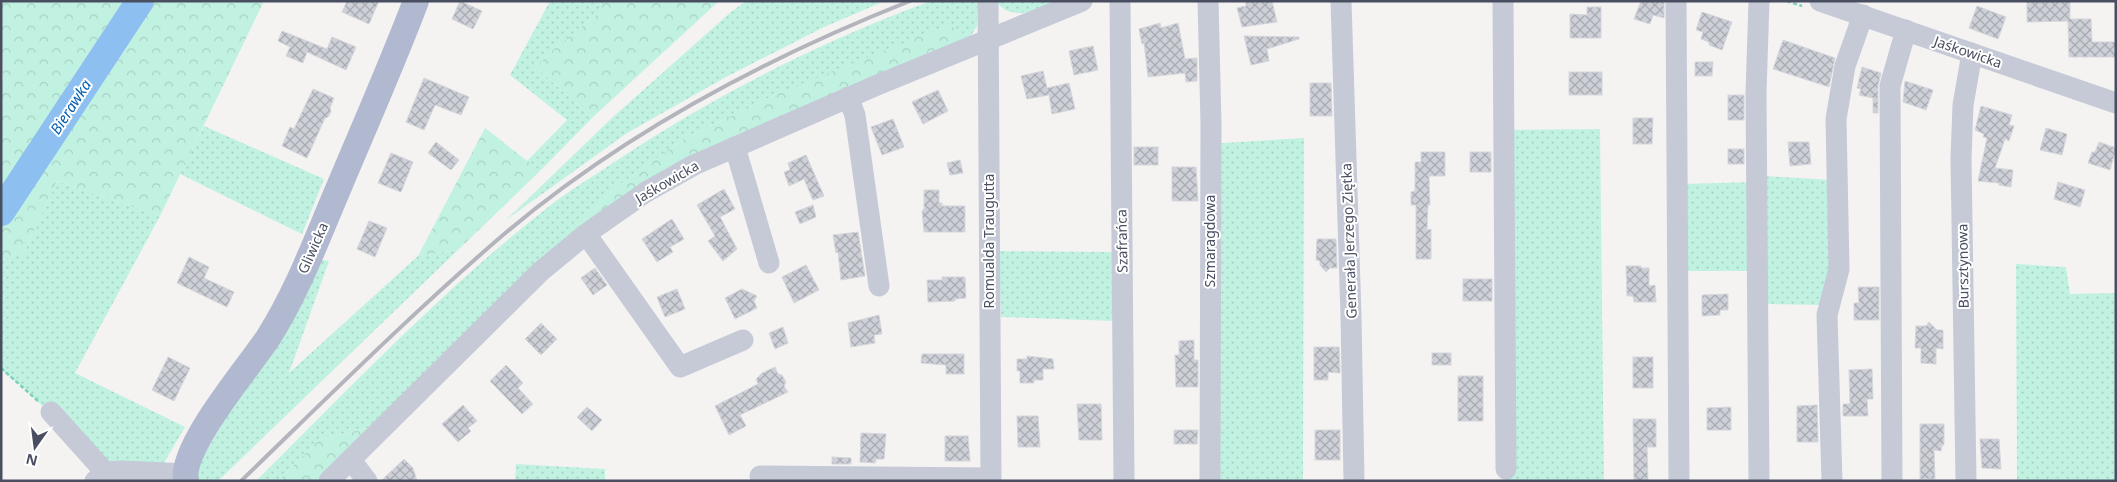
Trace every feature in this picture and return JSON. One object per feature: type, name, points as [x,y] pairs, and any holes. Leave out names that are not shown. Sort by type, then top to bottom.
[{"type":"main road","name":"Gliwicka","points":[[186,477],[194,447],[206,425],[264,343],[289,301],[330,208],[416,1]]},
{"type":"street","name":"Romualda Traugutta","points":[[988,1],[990,479]]},
{"type":"street","name":"Jaśkowicka","points":[[329,481],[540,272],[586,234],[646,192],[694,165],[848,97],[1082,1]]},
{"type":"street","name":"Szafrańca","points":[[1120,1],[1124,481]]},
{"type":"street","name":"Szmaragdowa","points":[[1208,1],[1211,124],[1210,481]]},
{"type":"street","name":"Generała Jerzego Ziętka","points":[[1342,1],[1354,481]]},
{"type":"street","points":[[1502,1],[1506,469]]},
{"type":"street","points":[[1676,1],[1679,481]]},
{"type":"street","points":[[1760,1],[1756,93],[1760,481]]},
{"type":"street","name":"Jaśkowicka","points":[[1820,1],[2116,103]]},
{"type":"street","points":[[1832,481],[1827,315],[1839,269],[1836,119],[1845,66],[1863,16]]},
{"type":"street","points":[[1892,481],[1890,86],[1906,30]]},
{"type":"street","name":"Bursztynowa","points":[[1966,481],[1961,158],[1963,105],[1972,53]]},
{"type":"street","points":[[848,97],[855,115],[879,286]]},
{"type":"street","points":[[735,147],[769,263]]},
{"type":"street","points":[[586,234],[680,367],[743,340]]},
{"type":"street","points":[[51,412],[100,477],[123,471],[186,477]]},
{"type":"street","points":[[351,460],[367,481]]},
{"type":"street","points":[[760,476],[990,479]]},
{"type":"path","points":[[1,368],[51,412]]},
{"type":"green space","points":[[1,1],[264,1],[160,216],[57,181],[24,253],[1,260],[1,84],[3,81]]},
{"type":"green space","points":[[550,1],[604,1],[599,13],[555,48],[536,67],[592,118],[540,171],[526,162],[567,120],[510,75]]},
{"type":"green space","points":[[604,1],[719,1],[592,118],[536,67],[555,48],[599,13]]},
{"type":"green space","points":[[746,1],[885,1],[824,27],[726,77],[627,133],[506,220],[613,117],[731,12]]},
{"type":"green space","points":[[931,1],[978,1],[977,26],[970,37],[781,92],[687,137],[615,188],[567,238],[368,428],[320,439],[278,481],[256,481],[434,306],[508,239],[563,196],[650,139],[767,73],[848,34]]},
{"type":"green space","points":[[996,1],[1064,1],[1038,10],[1019,13],[1010,12],[1002,8]]},
{"type":"green space","points":[[949,25],[970,37],[567,238],[615,188],[687,137],[781,92]]},
{"type":"green space","points":[[204,126],[324,179],[302,234],[180,174]]},
{"type":"green space","points":[[485,128],[540,171],[458,250],[418,256]]},
{"type":"green space","points":[[1600,129],[1604,481],[1505,481],[1509,130]]},
{"type":"green space","points":[[1304,138],[1303,481],[1206,481],[1207,144]]},
{"type":"green space","points":[[1765,176],[1832,180],[1834,270],[1825,305],[1765,304],[1750,271],[1681,271],[1683,184],[1755,182]]},
{"type":"green space","points":[[57,181],[160,216],[75,373],[185,427],[165,461],[167,481],[104,467],[23,387],[1,370],[1,260],[24,253]]},
{"type":"green space","points":[[458,250],[218,481],[195,481],[201,460],[318,259],[329,261],[289,373],[418,256]]},
{"type":"green space","points":[[999,251],[1114,252],[1114,321],[1001,317]]},
{"type":"green space","points":[[2016,264],[2066,267],[2070,294],[2116,293],[2116,481],[2017,481]]},
{"type":"green space","points":[[368,428],[317,481],[278,481],[320,439]]},
{"type":"green space","points":[[516,464],[605,469],[605,481],[515,481]]},
{"type":"building","points":[[347,1],[379,1],[369,24],[342,12]]},
{"type":"building","points":[[460,1],[482,11],[473,29],[452,19]]},
{"type":"building","points":[[1246,1],[1272,1],[1277,22],[1242,27],[1237,8],[1246,6]]},
{"type":"building","points":[[1641,1],[1664,1],[1664,18],[1653,15],[1650,24],[1634,19]]},
{"type":"building","points":[[2027,1],[2070,1],[2070,19],[2091,19],[2092,42],[2116,42],[2116,57],[2069,57],[2068,21],[2027,22]]},
{"type":"building","points":[[1977,6],[2006,17],[1998,39],[1969,28]]},
{"type":"building","points":[[1587,7],[1601,7],[1601,38],[1570,38],[1570,14],[1587,15]]},
{"type":"building","points":[[1702,12],[1732,22],[1722,50],[1709,45],[1709,42],[1701,39],[1703,32],[1696,30]]},
{"type":"building","points":[[1160,23],[1161,28],[1178,23],[1185,59],[1197,58],[1197,81],[1186,82],[1185,73],[1148,77],[1144,43],[1142,44],[1139,29]]},
{"type":"building","points":[[282,31],[327,49],[332,37],[356,47],[346,70],[307,52],[303,63],[286,56],[290,47],[278,41]]},
{"type":"building","points":[[1244,36],[1299,37],[1299,39],[1267,49],[1269,61],[1251,65]]},
{"type":"building","points":[[1783,40],[1835,58],[1829,87],[1773,69]]},
{"type":"building","points":[[1093,46],[1098,70],[1074,75],[1069,51]]},
{"type":"building","points":[[1695,62],[1713,62],[1712,76],[1695,76]]},
{"type":"building","points":[[1862,67],[1881,73],[1878,86],[1878,113],[1873,113],[1873,98],[1859,95],[1861,89],[1857,88]]},
{"type":"building","points":[[1043,71],[1047,88],[1069,83],[1075,109],[1052,114],[1049,95],[1027,99],[1021,76]]},
{"type":"building","points":[[1569,72],[1602,72],[1602,95],[1569,95]]},
{"type":"building","points":[[424,78],[469,97],[461,115],[435,105],[424,130],[406,122]]},
{"type":"building","points":[[1905,81],[1933,90],[1926,110],[1903,102]]},
{"type":"building","points":[[1310,83],[1331,83],[1332,116],[1310,116]]},
{"type":"building","points":[[313,89],[334,98],[330,108],[331,112],[325,118],[307,158],[282,146],[290,127],[294,129]]},
{"type":"building","points":[[938,90],[948,111],[923,124],[912,102]]},
{"type":"building","points":[[1728,95],[1744,95],[1744,120],[1728,120]]},
{"type":"building","points":[[1981,106],[2012,115],[2009,125],[2014,126],[2009,141],[2005,139],[1995,168],[2013,170],[2011,187],[1999,185],[1999,183],[1978,181],[1987,138],[1983,137],[1984,134],[1975,130]]},
{"type":"building","points":[[1633,118],[1653,118],[1652,144],[1633,144]]},
{"type":"building","points":[[893,119],[904,147],[882,155],[871,127]]},
{"type":"building","points":[[2046,128],[2067,134],[2062,155],[2040,150]]},
{"type":"building","points":[[436,142],[459,160],[451,170],[428,153]]},
{"type":"building","points":[[1788,142],[1809,142],[1811,164],[1790,166]]},
{"type":"building","points":[[2099,142],[2116,148],[2110,170],[2088,163],[2092,152],[2095,152]]},
{"type":"building","points":[[1134,147],[1158,147],[1158,165],[1134,165]]},
{"type":"building","points":[[1728,149],[1744,149],[1744,164],[1728,164]]},
{"type":"building","points":[[1421,152],[1445,152],[1445,176],[1429,176],[1430,205],[1428,205],[1427,230],[1431,229],[1431,259],[1416,259],[1416,205],[1411,205],[1411,192],[1415,191],[1415,162],[1421,162]]},
{"type":"building","points":[[1470,152],[1491,152],[1491,172],[1470,172]]},
{"type":"building","points":[[391,153],[413,162],[401,192],[378,183]]},
{"type":"building","points":[[806,155],[824,196],[813,200],[804,179],[789,186],[784,172],[790,170],[788,163]]},
{"type":"building","points":[[960,160],[963,173],[950,175],[947,163]]},
{"type":"building","points":[[1172,167],[1196,167],[1198,201],[1172,201]]},
{"type":"building","points":[[2058,182],[2085,190],[2080,207],[2054,199]]},
{"type":"building","points":[[724,189],[735,209],[720,217],[737,249],[723,261],[708,241],[715,236],[697,205]]},
{"type":"building","points":[[924,190],[939,190],[939,203],[942,203],[942,206],[965,206],[965,232],[924,232],[922,211],[924,209]]},
{"type":"building","points":[[813,205],[816,217],[800,224],[795,212]]},
{"type":"building","points":[[672,219],[684,239],[670,247],[673,252],[657,262],[642,239]]},
{"type":"building","points":[[369,221],[387,228],[375,257],[357,249]]},
{"type":"building","points":[[858,232],[865,276],[841,280],[838,252],[836,253],[833,235]]},
{"type":"building","points":[[1317,239],[1336,239],[1337,268],[1330,268],[1326,272],[1320,265],[1320,261],[1316,260]]},
{"type":"building","points":[[189,257],[209,267],[204,278],[234,292],[227,307],[177,283]]},
{"type":"building","points":[[806,265],[819,290],[794,303],[782,277]]},
{"type":"building","points":[[1626,266],[1649,268],[1649,286],[1655,285],[1656,302],[1634,302],[1633,296],[1627,296]]},
{"type":"building","points":[[595,268],[607,285],[593,295],[581,278]]},
{"type":"building","points":[[942,277],[965,277],[966,298],[955,299],[955,301],[928,302],[927,280],[942,280]]},
{"type":"building","points":[[1463,279],[1492,279],[1492,301],[1463,301]]},
{"type":"building","points":[[1858,287],[1879,287],[1879,320],[1854,320],[1854,303],[1859,303]]},
{"type":"building","points":[[677,289],[685,309],[665,317],[657,297]]},
{"type":"building","points":[[742,289],[757,296],[754,301],[757,308],[735,319],[725,298]]},
{"type":"building","points":[[1728,294],[1728,310],[1720,310],[1720,315],[1702,316],[1702,295]]},
{"type":"building","points":[[879,315],[882,334],[874,335],[875,343],[851,347],[848,323]]},
{"type":"building","points":[[1929,322],[1937,330],[1943,330],[1943,349],[1936,348],[1936,364],[1921,363],[1921,348],[1915,348],[1916,326],[1926,326]]},
{"type":"building","points":[[541,323],[557,339],[541,355],[525,339]]},
{"type":"building","points":[[783,327],[788,343],[775,349],[769,333]]},
{"type":"building","points":[[1194,340],[1194,360],[1198,360],[1198,387],[1176,387],[1175,355],[1179,355],[1179,341]]},
{"type":"building","points":[[1314,347],[1339,347],[1340,373],[1328,372],[1328,380],[1314,380]]},
{"type":"building","points":[[1432,353],[1451,353],[1451,365],[1432,365]]},
{"type":"building","points":[[922,354],[964,354],[964,374],[946,374],[946,365],[921,363]]},
{"type":"building","points":[[1027,356],[1053,359],[1054,369],[1043,369],[1043,380],[1034,380],[1034,383],[1020,383],[1017,359],[1027,359]]},
{"type":"building","points":[[168,357],[190,368],[174,401],[152,390]]},
{"type":"building","points":[[1633,357],[1653,357],[1653,388],[1633,388]]},
{"type":"building","points":[[506,365],[523,383],[518,388],[533,404],[522,414],[490,381]]},
{"type":"building","points":[[775,367],[778,374],[782,375],[786,382],[784,386],[788,392],[740,415],[746,426],[729,435],[715,406],[758,384],[756,379],[762,373]]},
{"type":"building","points":[[1872,369],[1873,399],[1867,399],[1868,416],[1843,416],[1843,404],[1850,404],[1849,370]]},
{"type":"building","points":[[1458,376],[1483,376],[1483,421],[1458,421]]},
{"type":"building","points":[[1077,404],[1101,404],[1102,440],[1079,440]]},
{"type":"building","points":[[463,405],[477,421],[468,428],[471,431],[458,442],[442,424]]},
{"type":"building","points":[[1817,405],[1818,442],[1797,442],[1797,406]]},
{"type":"building","points":[[587,407],[602,420],[592,431],[577,417]]},
{"type":"building","points":[[1731,407],[1731,430],[1707,430],[1707,408]]},
{"type":"building","points":[[1017,416],[1038,416],[1040,447],[1018,447]]},
{"type":"building","points":[[1633,419],[1656,419],[1656,447],[1647,447],[1648,481],[1634,481]]},
{"type":"building","points":[[1920,424],[1944,424],[1944,445],[1942,445],[1941,451],[1934,450],[1935,479],[1920,479]]},
{"type":"building","points":[[1174,430],[1198,430],[1197,444],[1174,444]]},
{"type":"building","points":[[1315,430],[1340,430],[1340,460],[1315,460]]},
{"type":"building","points":[[861,433],[886,434],[884,459],[876,459],[875,463],[860,462]]},
{"type":"building","points":[[945,436],[968,436],[970,461],[945,461]]},
{"type":"building","points":[[1980,439],[1999,439],[2001,469],[1982,468]]},
{"type":"building","points":[[832,457],[851,458],[851,464],[832,464]]},
{"type":"building","points":[[404,459],[413,468],[417,481],[381,481]]},
{"type":"waterway","name":"Bierawka","points":[[1,212],[140,1]]},
{"type":"railway","points":[[241,481],[436,295],[503,235],[549,198],[597,164],[697,101],[802,47],[910,1]]}]
